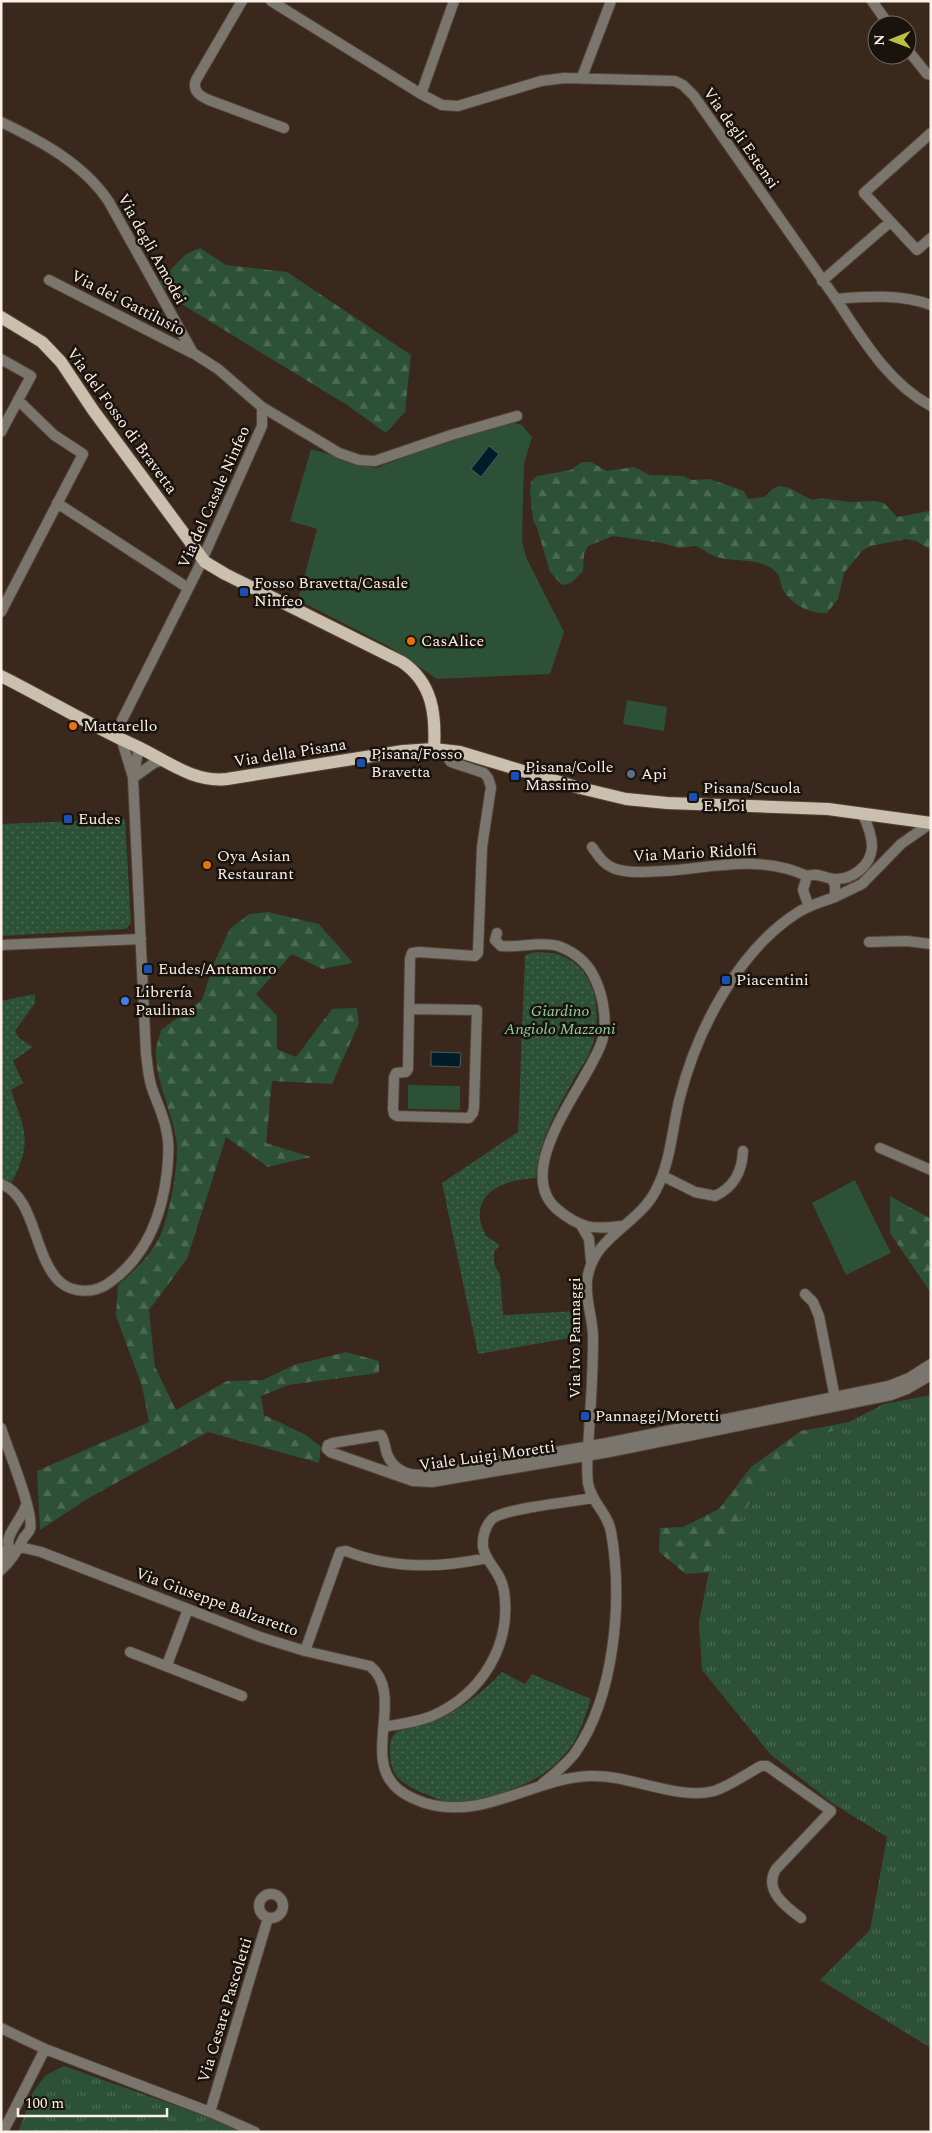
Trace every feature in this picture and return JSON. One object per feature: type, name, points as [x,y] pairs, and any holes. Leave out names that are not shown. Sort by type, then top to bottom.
[{"type":"main road","name":"Via del Fosso di Bravetta","points":[[1,317],[42,342],[67,369],[93,410],[202,559],[214,569],[390,656],[412,669],[424,684],[431,698],[437,749]]},
{"type":"main road","name":"Via della Pisana","points":[[1,676],[118,738],[201,778],[223,780],[393,752],[437,749],[460,752],[576,787],[626,799],[667,803],[789,807],[862,813],[931,823]]},
{"type":"street","points":[[242,1],[196,80],[195,87],[200,95],[209,100],[284,128]]},
{"type":"street","name":"Via degli Estensi","points":[[271,1],[439,104],[454,106],[545,80],[582,77],[674,81],[686,88],[822,281],[894,379],[913,395],[931,406]]},
{"type":"street","points":[[421,94],[454,1]]},
{"type":"street","points":[[582,77],[612,1]]},
{"type":"street","points":[[872,1],[882,15]]},
{"type":"street","points":[[917,61],[927,74],[931,75]]},
{"type":"street","name":"Via degli Amodei","points":[[1,122],[68,160],[99,188],[109,202],[193,353],[218,369],[262,407]]},
{"type":"street","points":[[931,134],[864,193],[917,250],[931,238]]},
{"type":"street","points":[[822,281],[890,222]]},
{"type":"street","name":"Via dei Gattilusio","points":[[49,280],[193,353]]},
{"type":"street","points":[[836,300],[897,298],[931,305]]},
{"type":"street","points":[[1,359],[31,376],[1,432]]},
{"type":"street","points":[[1,612],[82,454],[54,435],[18,400]]},
{"type":"street","points":[[262,407],[339,453],[359,460],[375,461],[451,435],[517,416]]},
{"type":"street","name":"Via del Casale Ninfeo","points":[[118,738],[262,426],[262,407]]},
{"type":"street","points":[[57,503],[188,588]]},
{"type":"street","points":[[118,738],[134,778]]},
{"type":"street","points":[[1,1184],[14,1191],[22,1202],[52,1272],[62,1283],[72,1289],[90,1290],[109,1283],[129,1265],[147,1242],[162,1198],[168,1148],[167,1132],[152,1090],[148,1069],[134,778],[139,748]]},
{"type":"street","points":[[409,1009],[477,1010],[474,1107],[473,1113],[468,1118],[397,1116],[394,1114],[394,1077],[396,1073],[406,1072],[408,1068],[409,1009],[412,953],[475,956],[478,953],[482,847],[491,784],[484,772],[451,762],[437,749]]},
{"type":"street","points":[[134,778],[148,766],[163,760]]},
{"type":"street","points":[[862,813],[871,837],[872,846],[868,859],[858,871],[845,877],[832,879],[815,874],[807,876],[803,890],[809,907],[862,884],[889,856],[931,823]]},
{"type":"street","points":[[872,846],[889,856]]},
{"type":"street","name":"Via Mario Ridolfi","points":[[592,847],[608,865],[626,871],[643,872],[726,864],[767,864],[794,870],[807,876]]},
{"type":"street","points":[[832,879],[835,886],[835,897]]},
{"type":"street","name":"Via Ivo Pannaggi","points":[[592,1498],[587,1478],[593,1340],[587,1290],[591,1264],[606,1241],[637,1215],[649,1202],[663,1176],[684,1083],[698,1046],[738,971],[761,943],[782,924],[809,907]]},
{"type":"street","points":[[497,933],[495,940],[499,945],[546,944],[571,952],[588,966],[599,986],[603,1008],[602,1043],[553,1133],[546,1154],[543,1173],[544,1187],[552,1204],[581,1226],[589,1239],[591,1264]]},
{"type":"street","points":[[1,945],[141,939]]},
{"type":"street","points":[[869,942],[907,941],[931,944]]},
{"type":"street","points":[[880,1148],[931,1170]]},
{"type":"street","points":[[663,1176],[695,1192],[714,1196],[729,1187],[736,1179],[742,1164],[743,1151]]},
{"type":"street","points":[[581,1226],[601,1228],[622,1226]]},
{"type":"street","points":[[805,1294],[813,1302],[819,1316],[836,1402]]},
{"type":"street","name":"Viale Luigi Moretti","points":[[836,1402],[894,1385],[914,1376],[931,1364]]},
{"type":"street","name":"Viale Luigi Moretti","points":[[588,1451],[417,1475],[399,1470],[393,1464],[381,1435],[333,1443],[327,1447],[330,1452],[413,1481],[432,1482],[836,1402],[896,1394],[931,1375]]},
{"type":"street","points":[[1,1428],[26,1504],[1,1570]]},
{"type":"street","points":[[356,1460],[352,1448],[360,1438]]},
{"type":"street","points":[[380,1469],[387,1453]]},
{"type":"street","points":[[384,1727],[424,1719],[439,1712],[472,1689],[492,1665],[502,1638],[505,1604],[502,1582],[487,1558],[484,1549],[484,1536],[488,1524],[497,1516],[592,1498],[608,1520],[613,1547],[616,1591],[612,1649],[598,1705],[580,1744],[568,1761],[539,1786]]},
{"type":"street","points":[[1,1560],[12,1541]]},
{"type":"street","name":"Via Giuseppe Balzaretto","points":[[12,1541],[265,1639],[305,1651],[362,1663],[375,1671],[383,1688],[384,1727],[382,1752],[386,1774],[400,1791],[418,1800],[445,1808],[462,1808],[510,1797],[539,1786],[577,1777],[597,1776],[620,1778],[675,1790],[712,1791],[764,1766],[769,1767],[831,1811],[776,1869],[772,1878],[773,1888],[780,1900],[801,1918]]},
{"type":"street","points":[[305,1651],[340,1552],[346,1551],[386,1563],[408,1565],[458,1564],[487,1558]]},
{"type":"street","points":[[167,1665],[188,1609]]},
{"type":"street","points":[[130,1652],[242,1696]]},
{"type":"street","name":"Via Cesare Pascoletti","points":[[210,2112],[268,1918]]},
{"type":"street","points":[[1,2028],[45,2049],[210,2112],[255,2132]]},
{"type":"street","points":[[3,2132],[45,2049]]},
{"type":"green space","points":[[200,248],[226,265],[287,272],[411,355],[405,412],[386,433],[347,405],[180,303],[159,282],[186,254]]},
{"type":"green space","points":[[514,423],[522,425],[532,437],[524,464],[522,540],[526,557],[564,632],[550,674],[437,679],[388,646],[298,600],[317,529],[290,521],[311,449],[376,468],[486,426]]},
{"type":"green space","points":[[582,462],[591,462],[607,471],[634,467],[650,475],[683,476],[692,480],[710,479],[744,491],[748,499],[765,497],[771,490],[779,486],[787,487],[812,500],[821,498],[849,502],[875,501],[884,503],[897,517],[929,511],[931,512],[931,550],[916,541],[907,539],[870,546],[862,551],[844,573],[838,599],[827,613],[814,612],[795,603],[782,588],[777,573],[763,564],[720,558],[696,546],[679,548],[662,543],[613,536],[588,546],[584,554],[583,571],[571,583],[562,585],[550,572],[533,520],[531,482],[537,476],[571,470]]},
{"type":"green space","points":[[627,700],[667,707],[664,731],[623,724]]},
{"type":"green space","points":[[125,819],[131,923],[126,929],[1,936],[1,824]]},
{"type":"green space","points":[[268,912],[319,924],[353,963],[322,969],[292,954],[256,994],[277,1016],[277,1049],[296,1057],[332,1009],[357,1008],[359,1023],[332,1084],[272,1081],[266,1143],[311,1157],[268,1167],[226,1137],[187,1259],[149,1310],[155,1367],[176,1410],[227,1381],[263,1380],[294,1365],[346,1352],[379,1361],[379,1373],[288,1385],[261,1396],[264,1415],[306,1435],[321,1447],[319,1463],[208,1432],[87,1499],[40,1530],[37,1471],[149,1422],[142,1386],[116,1316],[118,1285],[142,1262],[157,1243],[164,1226],[173,1187],[177,1160],[176,1138],[159,1077],[156,1053],[157,1043],[161,1030],[202,1000],[214,963],[230,929],[249,914]]},
{"type":"green space","name":"Giardino Angiolo Mazzoni","points":[[537,952],[560,955],[572,961],[582,970],[594,993],[597,1020],[595,1033],[589,1054],[549,1126],[540,1152],[536,1178],[509,1182],[493,1190],[486,1196],[482,1204],[480,1219],[486,1236],[500,1245],[494,1252],[494,1260],[500,1275],[503,1315],[578,1311],[582,1336],[478,1354],[442,1183],[518,1132],[525,955]]},
{"type":"green space","points":[[35,994],[35,1003],[15,1031],[19,1038],[33,1047],[13,1061],[23,1083],[11,1090],[23,1126],[25,1146],[19,1168],[12,1182],[1,1179],[1,1001]]},
{"type":"green space","points":[[408,1085],[460,1086],[460,1110],[408,1109]]},
{"type":"green space","points":[[855,1180],[891,1253],[846,1275],[812,1203]]},
{"type":"green space","points":[[890,1196],[931,1219],[931,1293],[890,1233]]},
{"type":"green space","points":[[931,1395],[931,2048],[820,1980],[870,1930],[887,1837],[832,1803],[770,1754],[702,1670],[699,1622],[710,1566],[757,1492],[818,1438],[884,1404]]},
{"type":"green space","points":[[893,1414],[740,1570],[686,1574],[659,1552],[660,1528],[683,1527],[719,1509],[751,1467],[801,1431]]},
{"type":"green space","points":[[502,1672],[525,1684],[532,1674],[591,1699],[578,1735],[557,1763],[540,1776],[522,1786],[470,1802],[453,1803],[442,1800],[414,1789],[402,1781],[393,1770],[391,1763],[390,1745],[393,1736],[402,1729],[433,1721],[456,1710],[488,1686]]},
{"type":"green space","points":[[64,2066],[202,2115],[241,2132],[18,2132],[33,2092],[46,2075]]},
{"type":"water","points":[[489,446],[499,454],[481,477],[471,469]]},
{"type":"water","points":[[431,1052],[461,1053],[460,1067],[431,1066]]},
{"type":"place","name":"Fosso Bravetta/Casale Ninfeo","points":[[244,592]]},
{"type":"place","name":"CasAlice","points":[[411,641]]},
{"type":"place","name":"Mattarello","points":[[73,726]]},
{"type":"place","name":"Pisana/Fosso Bravetta","points":[[361,763]]},
{"type":"place","name":"Api","points":[[631,774]]},
{"type":"place","name":"Pisana/Colle Massimo","points":[[515,776]]},
{"type":"place","name":"Pisana/Scuola E. Loi","points":[[693,797]]},
{"type":"place","name":"Eudes","points":[[68,819]]},
{"type":"place","name":"Oya Asian Restaurant","points":[[207,865]]},
{"type":"place","name":"Eudes/Antamoro","points":[[148,969]]},
{"type":"place","name":"Piacentini","points":[[726,980]]},
{"type":"place","name":"Librería Paulinas","points":[[125,1001]]},
{"type":"place","name":"Pannaggi/Moretti","points":[[585,1416]]}]
